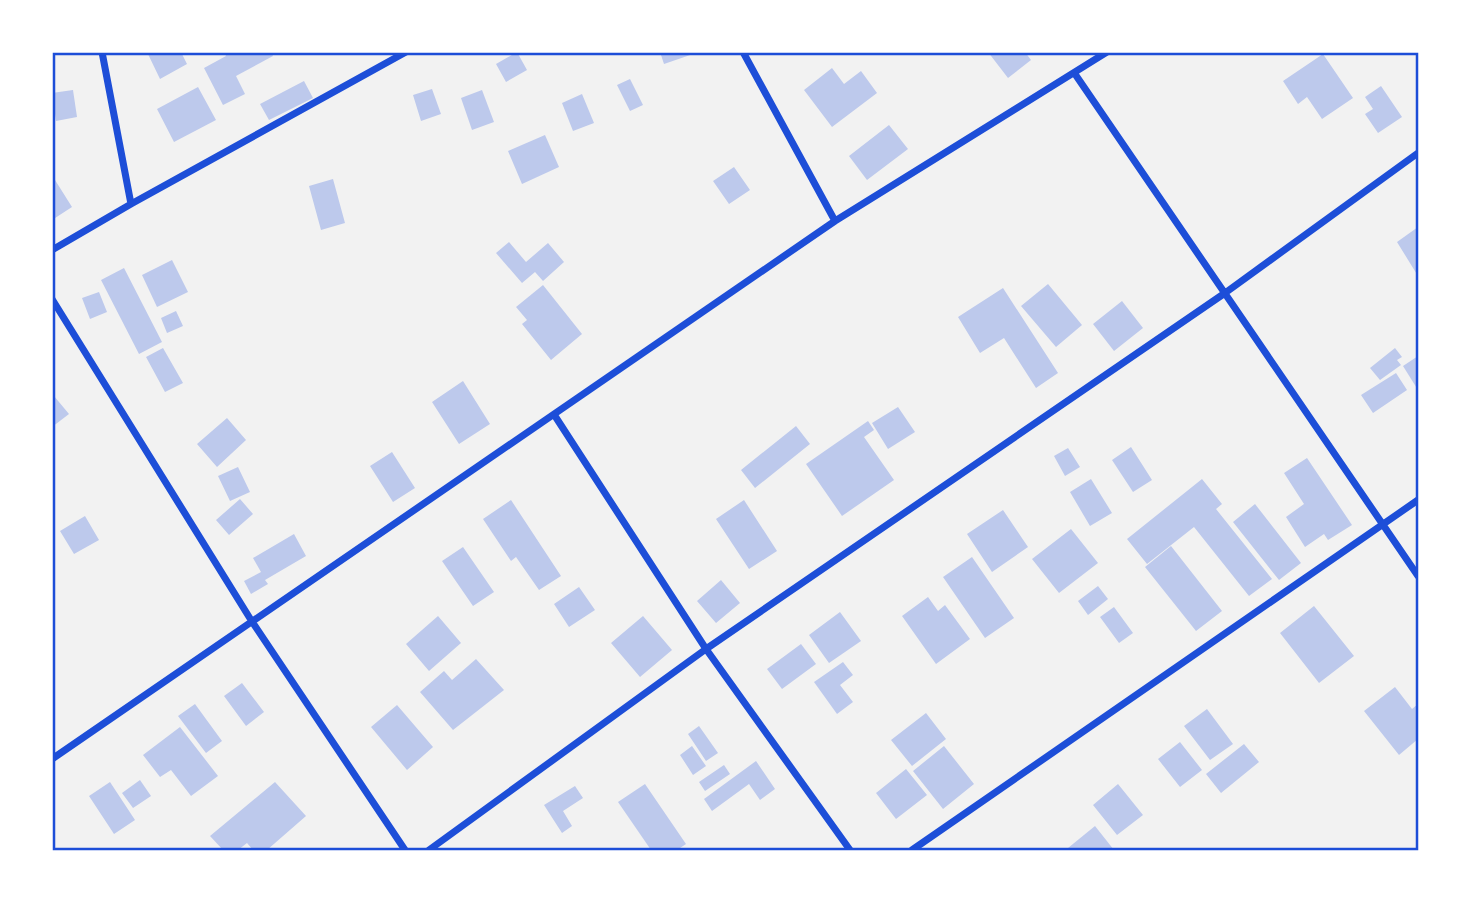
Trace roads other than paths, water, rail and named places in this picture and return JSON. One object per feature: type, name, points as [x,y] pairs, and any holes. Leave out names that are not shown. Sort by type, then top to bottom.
[{"type":"street","points":[[102,52],[131,204]]},
{"type":"street","points":[[52,250],[406,52]]},
{"type":"street","points":[[743,52],[835,221]]},
{"type":"street","points":[[52,759],[251,620],[555,416],[835,221],[1107,52]]},
{"type":"street","points":[[1075,74],[1419,576]]},
{"type":"street","points":[[429,850],[706,649],[1224,293],[1419,153]]},
{"type":"street","points":[[52,299],[251,620],[405,850]]},
{"type":"street","points":[[555,416],[706,649],[850,850]]},
{"type":"street","points":[[912,850],[1419,500]]}]
